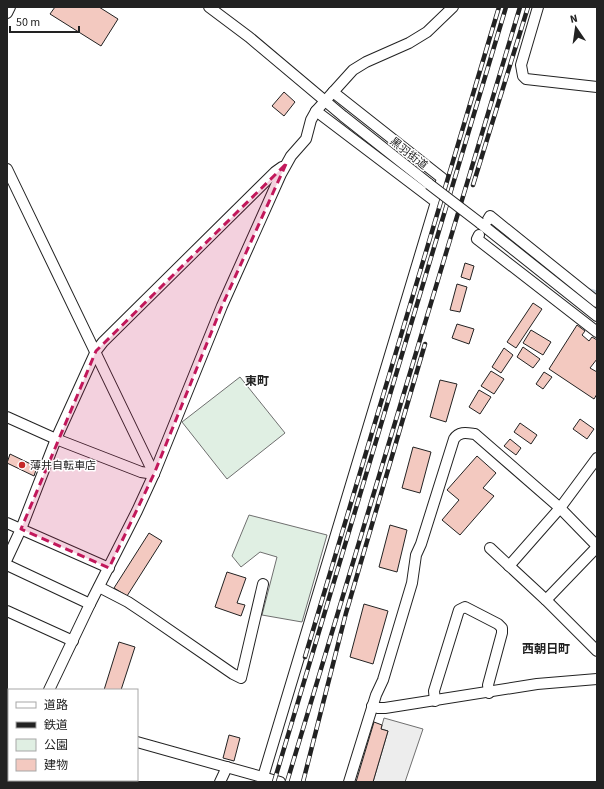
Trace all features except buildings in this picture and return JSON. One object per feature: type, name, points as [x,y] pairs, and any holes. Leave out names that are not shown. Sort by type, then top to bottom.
[{"type":"street","points":[[7,12],[10,7]]},
{"type":"street","name":"黒羽街道","points":[[209,7],[249,37],[324,101],[429,184],[483,222],[597,316]]},
{"type":"street","points":[[49,689],[154,474],[222,306],[286,164],[306,139],[311,120],[316,111],[353,70],[366,62],[415,40],[427,32],[453,7]]},
{"type":"street","points":[[538,7],[521,65],[523,76],[526,79],[597,87]]},
{"type":"street","points":[[263,777],[442,178],[333,92]]},
{"type":"street","points":[[316,111],[436,202]]},
{"type":"street","points":[[7,559],[21,529],[56,439],[96,351],[103,342],[223,223],[275,172],[286,164]]},
{"type":"street","points":[[7,169],[154,474]]},
{"type":"street","points":[[483,222],[490,216],[597,302]]},
{"type":"street","points":[[479,234],[477,238],[597,332]]},
{"type":"street","points":[[7,417],[56,439],[141,472],[154,474]]},
{"type":"street","points":[[349,782],[372,706],[383,680],[412,583],[416,555],[421,544],[456,435],[463,432],[475,434],[560,508],[597,546],[546,600]]},
{"type":"street","points":[[509,566],[560,508],[597,458]]},
{"type":"street","points":[[7,523],[109,568]]},
{"type":"street","points":[[490,548],[546,600],[597,651]]},
{"type":"street","points":[[7,565],[90,604]]},
{"type":"street","points":[[99,587],[128,602],[241,678],[263,584]]},
{"type":"street","points":[[435,701],[434,691],[460,610],[465,607],[498,624],[502,628],[488,685],[489,693]]},
{"type":"street","points":[[7,611],[73,641]]},
{"type":"street","points":[[372,706],[385,708],[489,693],[537,684],[597,678]]},
{"type":"street","points":[[138,742],[280,782]]},
{"type":"street","points":[[220,782],[227,767]]},
{"type":"highlighted area","points":[[286,164],[222,306],[154,474],[109,568],[21,529],[96,351]]},
{"type":"green space","points":[[240,377],[285,433],[227,479],[182,422]]},
{"type":"green space","points":[[249,515],[327,535],[302,622],[262,615],[277,557],[260,552],[241,567],[232,556]]},
{"type":"shaded area","points":[[384,718],[423,729],[405,782],[373,782],[388,731],[381,729]]},
{"type":"waterway","points":[[586,289],[597,292]]},
{"type":"railway","points":[[305,657],[499,7]]},
{"type":"railway","points":[[274,782],[506,7]]},
{"type":"railway","points":[[287,782],[520,7]]},
{"type":"railway","points":[[473,185],[528,7]]},
{"type":"railway","points":[[303,782],[346,613],[425,344]]},
{"type":"place","name":"薄井自転車店","points":[[22,465]]},
{"type":"district","name":"東町","points":[[257,381]]},
{"type":"district","name":"西朝日町","points":[[546,649]]}]
